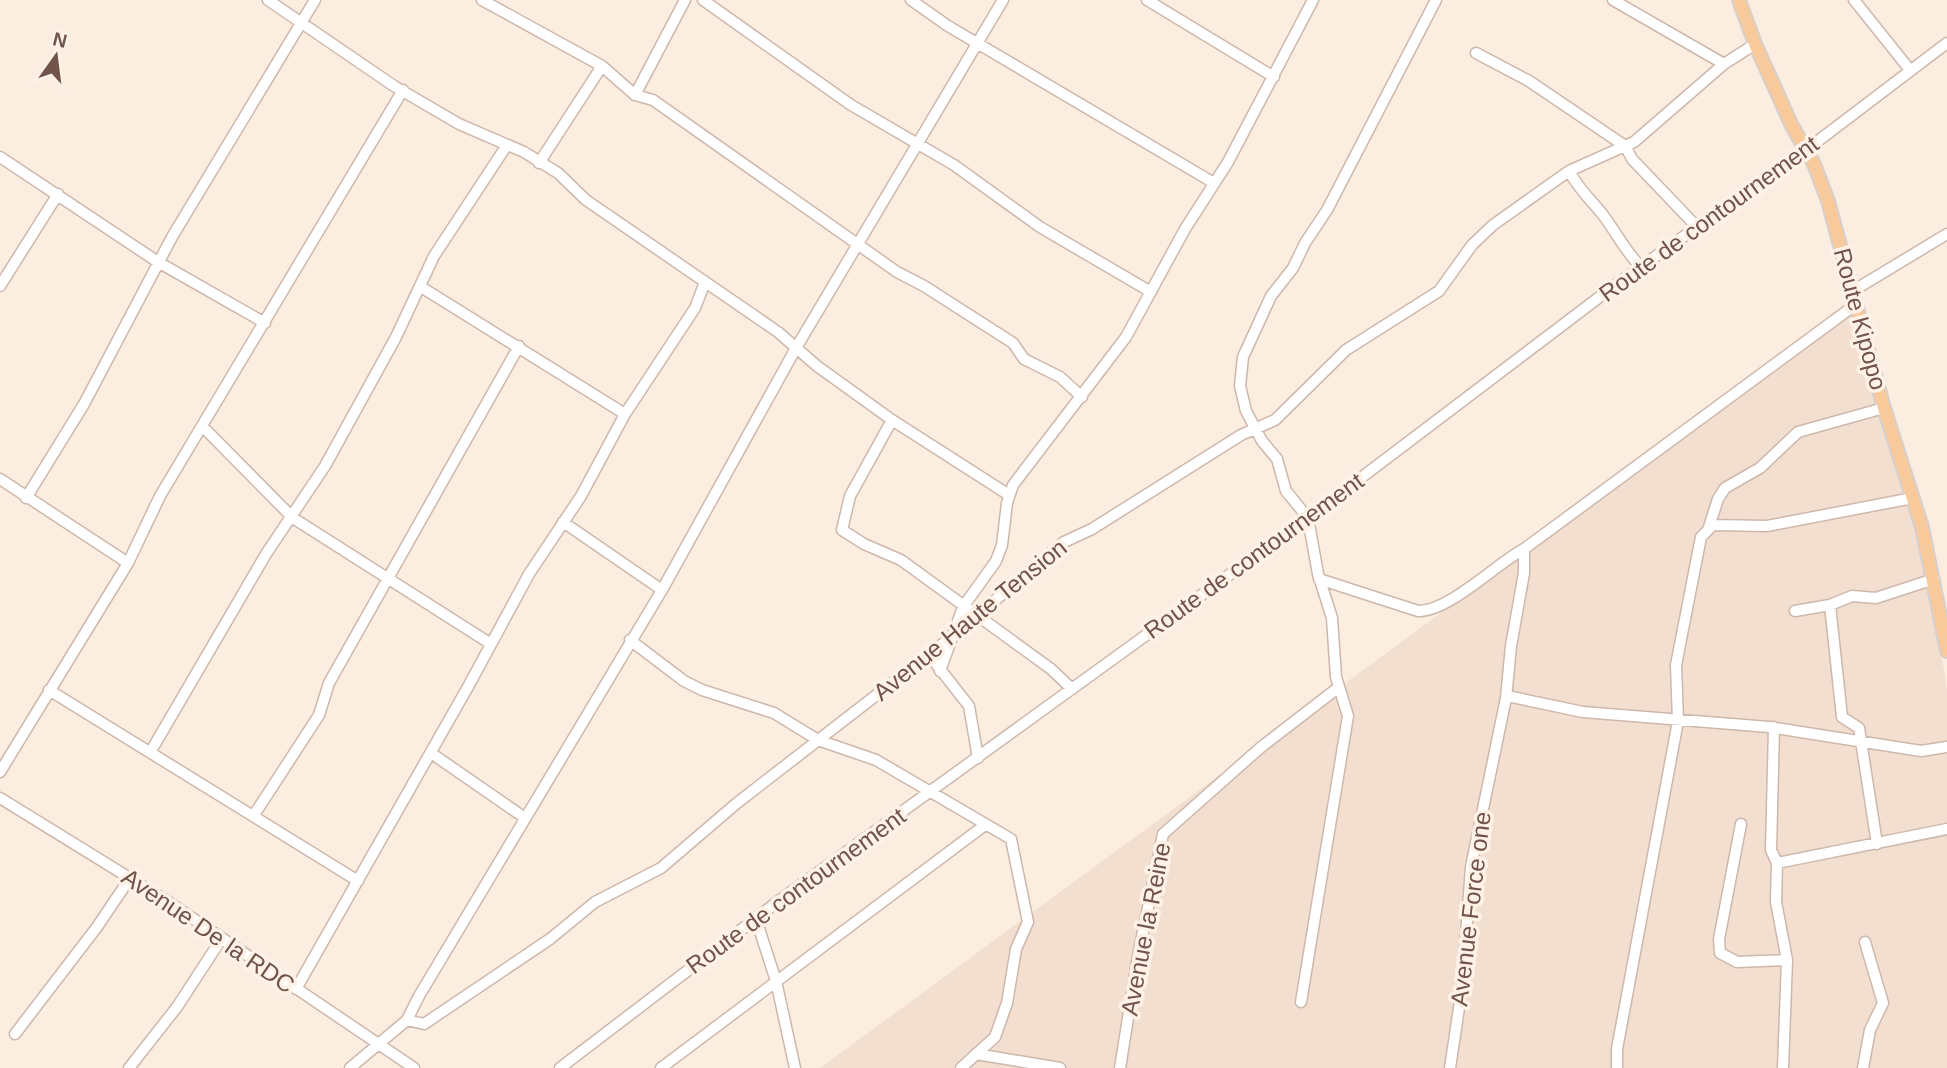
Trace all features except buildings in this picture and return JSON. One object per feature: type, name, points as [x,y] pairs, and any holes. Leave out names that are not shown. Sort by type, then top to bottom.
[{"type":"main road","name":"Route Kipopo","points":[[1739,0],[1755,44],[1828,201],[1884,408],[1913,498],[1947,644]]},
{"type":"street","points":[[268,0],[300,24],[336,44],[459,124],[507,145],[567,179],[586,200],[778,332],[892,420],[1009,495]]},
{"type":"street","points":[[26,498],[89,396],[158,261],[315,0]]},
{"type":"street","points":[[482,0],[602,66],[635,95],[653,100],[858,246],[1013,343],[1024,359],[1060,377],[1082,397]]},
{"type":"street","points":[[635,95],[685,0]]},
{"type":"street","points":[[703,0],[851,106],[916,146],[954,165],[1040,227],[1151,292]]},
{"type":"street","points":[[911,0],[977,44],[1214,183]]},
{"type":"street","points":[[350,1068],[407,1020],[662,590],[796,348],[1003,0]]},
{"type":"street","points":[[1147,0],[1273,77]]},
{"type":"street","points":[[940,671],[963,607],[996,561],[1002,545],[1009,495],[1019,474],[1122,343],[1185,229],[1214,183],[1313,0]]},
{"type":"street","points":[[1301,1002],[1348,716],[1339,687],[1333,652],[1332,618],[1320,579],[1308,518],[1286,491],[1277,459],[1256,430],[1242,402],[1240,386],[1243,356],[1271,296],[1293,268],[1363,145],[1436,0]]},
{"type":"street","points":[[1614,0],[1724,64]]},
{"type":"street","points":[[1854,0],[1910,70]]},
{"type":"street","name":"Route de contournement","points":[[560,1068],[756,919],[1308,518],[1641,267],[1806,150],[1947,43]]},
{"type":"street","name":"Avenue Haute Tension","points":[[407,1020],[424,1024],[550,939],[595,902],[660,868],[818,740],[954,635],[1069,538],[1092,529],[1241,435],[1256,430],[1284,413],[1321,371],[1346,350],[1428,300],[1485,232],[1569,171],[1639,139],[1724,64],[1755,44]]},
{"type":"street","points":[[1476,52],[1529,81],[1625,146],[1632,159],[1697,227]]},
{"type":"street","points":[[539,163],[602,66]]},
{"type":"street","points":[[0,772],[128,563],[160,496],[403,90]]},
{"type":"street","points":[[151,751],[266,554],[293,518],[378,370],[434,256],[507,145]]},
{"type":"street","points":[[0,157],[158,261],[265,323]]},
{"type":"street","points":[[1569,171],[1583,196],[1606,219],[1623,248],[1641,267]]},
{"type":"street","points":[[0,286],[58,194]]},
{"type":"street","points":[[1851,292],[1947,234]]},
{"type":"street","points":[[296,989],[529,574],[563,522],[625,414],[695,308],[705,282]]},
{"type":"street","points":[[421,287],[625,414]]},
{"type":"street","points":[[1320,579],[1423,611],[1474,586],[1497,564],[1524,549],[1856,305]]},
{"type":"street","points":[[254,815],[319,715],[329,682],[519,346]]},
{"type":"street","points":[[1617,1068],[1617,1049],[1678,721],[1676,666],[1698,547],[1725,488],[1760,468],[1787,438],[1798,432],[1884,408]]},
{"type":"street","points":[[892,420],[855,485],[841,528],[864,544],[901,560],[1051,669],[1072,689]]},
{"type":"street","points":[[203,427],[293,518],[491,644]]},
{"type":"street","points":[[0,479],[128,563]]},
{"type":"street","points":[[1709,527],[1719,524],[1767,526],[1913,498]]},
{"type":"street","points":[[563,522],[662,590]]},
{"type":"street","name":"Avenue Force one","points":[[1451,1068],[1462,988],[1471,867],[1493,749],[1506,698],[1524,573],[1524,549]]},
{"type":"street","points":[[1795,611],[1830,605],[1852,596],[1876,598],[1934,579]]},
{"type":"street","points":[[1830,605],[1842,717],[1857,726],[1861,740],[1877,844]]},
{"type":"street","points":[[630,640],[684,681],[774,713],[818,740],[876,760],[1011,839],[1028,910],[1028,922],[1019,939],[1007,1003],[995,1037],[961,1068]]},
{"type":"street","points":[[929,655],[969,706],[978,758]]},
{"type":"street","name":"Avenue la Reine","points":[[1120,1068],[1161,838],[1260,748],[1339,687]]},
{"type":"street","points":[[49,690],[358,881]]},
{"type":"street","points":[[1506,698],[1512,696],[1583,712],[1774,727],[1921,751],[1947,747]]},
{"type":"street","points":[[1774,727],[1771,850],[1777,863],[1776,902],[1787,960],[1783,1068]]},
{"type":"street","points":[[430,753],[525,818]]},
{"type":"street","name":"Avenue De la RDC","points":[[0,798],[130,878],[414,1068]]},
{"type":"street","points":[[1741,824],[1719,939],[1720,953],[1737,962],[1787,960]]},
{"type":"street","points":[[660,1068],[985,825]]},
{"type":"street","points":[[1777,863],[1947,829]]},
{"type":"street","points":[[15,1034],[97,927],[130,878]]},
{"type":"street","points":[[756,919],[776,981],[795,1068]]},
{"type":"street","points":[[129,1068],[177,1007],[222,938]]},
{"type":"street","points":[[1863,1068],[1870,1030],[1883,1004],[1865,942]]},
{"type":"street","points":[[976,1055],[1060,1068]]},
{"type":"shaded area","points":[[1850,313],[1919,542],[1933,603],[1947,689],[1947,1068],[820,1068]]}]
